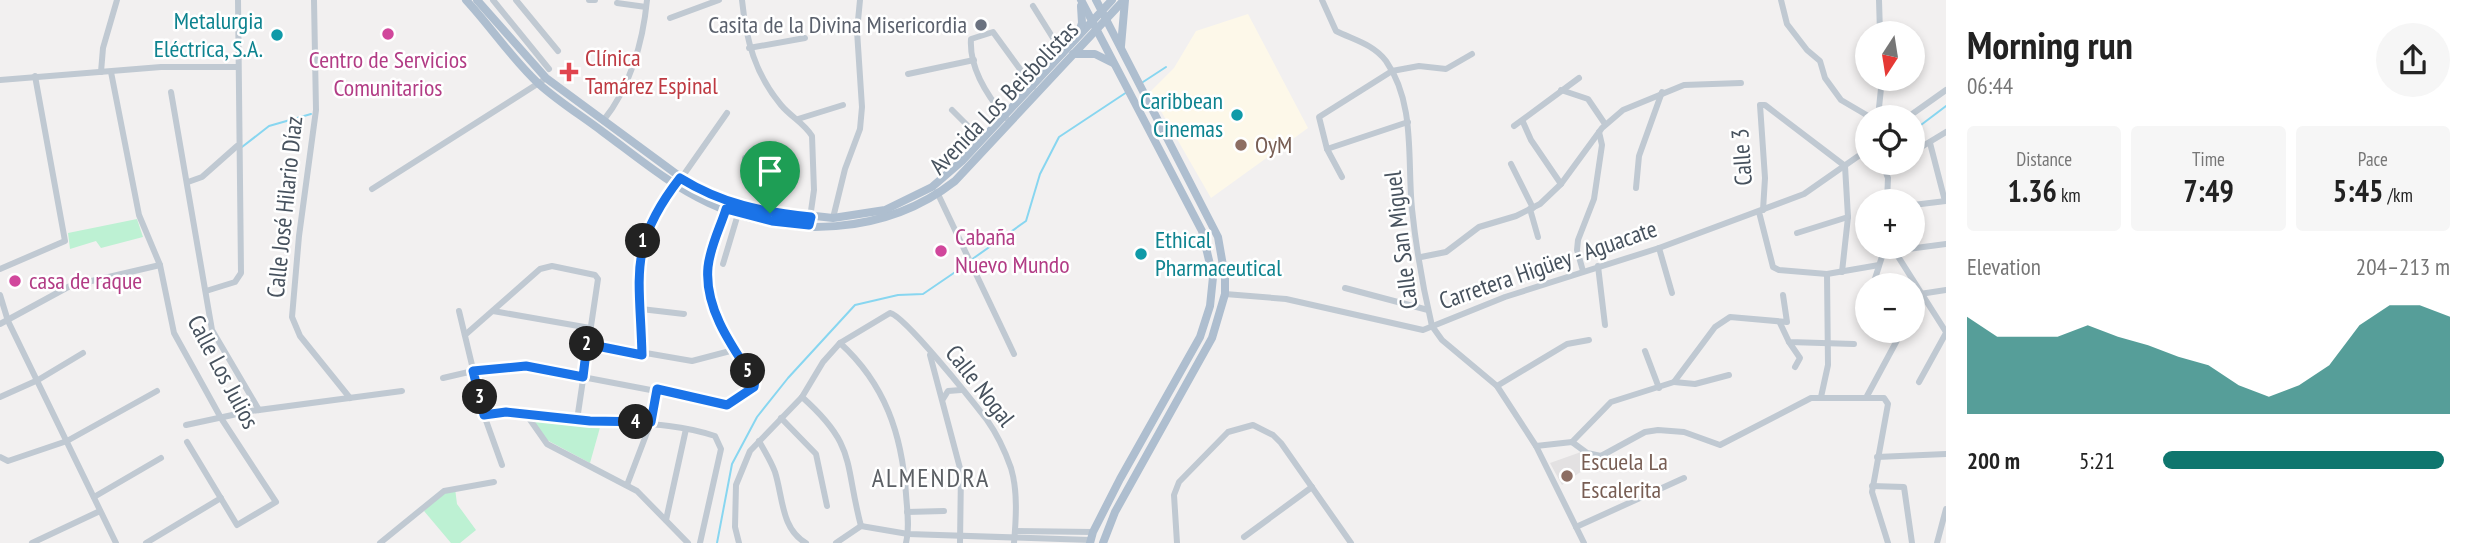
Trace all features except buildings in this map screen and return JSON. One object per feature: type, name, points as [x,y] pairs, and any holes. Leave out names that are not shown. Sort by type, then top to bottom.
[{"type":"main road","name":"Avenida Los Beisbolistas","points":[[466,0],[480,4],[544,77],[678,181],[725,213],[810,221],[885,210],[936,190],[982,140],[1073,54],[1094,26]]},
{"type":"main road","points":[[1080,0],[1202,231],[1209,253],[1213,292],[1200,337],[1091,538]]},
{"type":"main road","points":[[1076,40],[1082,23],[1080,0]]},
{"type":"main road","points":[[1096,0],[1218,237],[1225,277],[1224,293],[1212,338],[1115,512],[1104,543]]},
{"type":"main road","points":[[1104,16],[1112,0]]},
{"type":"main road","points":[[1104,16],[1125,0]]},
{"type":"main road","points":[[1122,49],[1125,0]]},
{"type":"main road","name":"Avenida Los Beisbolistas","points":[[544,77],[678,181],[717,199],[838,227],[876,221],[914,208],[970,166],[1033,87],[1076,40],[1104,16]]},
{"type":"main road","points":[[1073,54],[1095,54],[1115,64]]},
{"type":"street","points":[[101,72],[103,48],[117,0]]},
{"type":"street","points":[[206,291],[240,278],[242,167],[237,146],[238,0]]},
{"type":"street","name":"Calle José Hilario Díaz","points":[[314,0],[316,110],[299,236],[292,317],[300,336],[350,398]]},
{"type":"street","points":[[372,189],[544,77],[493,0]]},
{"type":"street","points":[[516,0],[558,51]]},
{"type":"street","points":[[589,0],[595,0]]},
{"type":"street","points":[[670,18],[719,0]]},
{"type":"street","points":[[742,0],[748,48],[758,70],[775,96],[808,130],[814,142],[810,221]]},
{"type":"street","points":[[833,218],[845,169],[860,129],[862,107],[856,31],[860,0]]},
{"type":"street","name":"Calle San Miguel","points":[[1322,0],[1336,31],[1370,46],[1392,71],[1408,122],[1412,208],[1432,326],[1442,340],[1497,386],[1536,446],[1584,543]]},
{"type":"street","points":[[1781,0],[1787,24],[1807,50],[1820,61],[1825,78],[1841,100],[1855,108]]},
{"type":"street","points":[[1879,0],[1880,21]]},
{"type":"street","points":[[603,121],[623,90],[638,50],[646,3],[617,3]]},
{"type":"street","points":[[1033,6],[1063,55]]},
{"type":"street","points":[[194,24],[238,26]]},
{"type":"street","points":[[1007,118],[985,91],[974,60],[971,39],[993,32],[1033,87]]},
{"type":"street","points":[[748,48],[805,38]]},
{"type":"street","points":[[1342,177],[1328,149],[1320,117],[1392,71],[1419,66],[1446,69],[1472,54]]},
{"type":"street","points":[[908,74],[974,60]]},
{"type":"street","points":[[0,80],[160,67],[237,67]]},
{"type":"street","name":"Calle Los Julios","points":[[111,72],[139,215],[160,265],[174,332],[221,418],[276,502],[240,526],[187,442]]},
{"type":"street","points":[[0,270],[65,241],[35,76]]},
{"type":"street","points":[[1514,126],[1523,122],[1579,78]]},
{"type":"street","points":[[1421,257],[1446,253],[1479,227],[1531,208],[1561,184],[1605,124],[1623,110],[1684,85],[1741,82]]},
{"type":"street","points":[[1561,90],[1588,99],[1605,124]]},
{"type":"street","points":[[1925,105],[1946,90]]},
{"type":"street","points":[[171,92],[212,330],[260,410]]},
{"type":"street","points":[[1636,188],[1639,156],[1662,92]]},
{"type":"street","points":[[798,120],[843,105]]},
{"type":"street","name":"Calle 3","points":[[1761,211],[1765,178],[1760,105],[1772,107],[1845,166]]},
{"type":"street","points":[[952,110],[982,140]]},
{"type":"street","points":[[642,355],[638,269],[643,241],[654,214],[727,113]]},
{"type":"street","points":[[1328,149],[1408,122]]},
{"type":"street","points":[[1523,122],[1531,140],[1561,184]]},
{"type":"street","points":[[1583,271],[1577,250],[1578,240],[1594,199],[1602,145],[1599,132]]},
{"type":"street","points":[[1925,146],[1946,132]]},
{"type":"street","points":[[1925,204],[1945,201],[1930,143]]},
{"type":"street","points":[[188,182],[202,177],[237,146]]},
{"type":"street","points":[[745,158],[772,166],[770,213]]},
{"type":"street","name":"Carretera Higüey - Aguacate","points":[[1224,293],[1286,299],[1368,315],[1414,330],[1761,211],[1804,194],[1855,159]]},
{"type":"street","points":[[1511,164],[1531,208],[1538,237]]},
{"type":"street","points":[[1842,272],[1848,217],[1845,166]]},
{"type":"street","points":[[936,190],[1014,354]]},
{"type":"street","points":[[1761,211],[1773,267],[1827,274],[1879,265]]},
{"type":"street","points":[[443,378],[473,371],[526,366],[657,389],[727,405],[755,384],[716,313],[708,275],[708,264],[725,213]]},
{"type":"street","points":[[723,264],[738,214]]},
{"type":"street","points":[[1797,233],[1848,217]]},
{"type":"street","points":[[1925,246],[1946,244]]},
{"type":"street","points":[[1659,247],[1672,293]]},
{"type":"street","points":[[1877,273],[1881,259]]},
{"type":"street","points":[[0,324],[70,286],[160,265]]},
{"type":"street","points":[[1598,266],[1605,325]]},
{"type":"street","points":[[465,335],[546,267],[590,272],[598,279],[577,420]]},
{"type":"street","points":[[1821,397],[1829,341],[1827,274]]},
{"type":"street","points":[[1345,288],[1428,310]]},
{"type":"street","points":[[1925,293],[1946,290]]},
{"type":"street","points":[[0,295],[8,321],[117,543]]},
{"type":"street","points":[[1674,382],[1716,327],[1730,317],[1780,323],[1788,320],[1783,296]]},
{"type":"street","points":[[1919,382],[1946,332],[1925,301]]},
{"type":"street","points":[[641,309],[684,314]]},
{"type":"street","points":[[460,311],[484,415],[502,465]]},
{"type":"street","points":[[493,312],[590,328]]},
{"type":"street","name":"Calle Nogal","points":[[840,343],[886,314],[900,317],[987,421],[1012,471],[1015,537]]},
{"type":"street","points":[[1780,323],[1800,358],[1795,367]]},
{"type":"street","points":[[1497,386],[1567,344],[1589,340]]},
{"type":"street","points":[[1790,342],[1829,341],[1854,344]]},
{"type":"street","points":[[739,543],[735,527],[736,485],[744,460],[802,397],[823,362],[840,343],[874,379],[891,410],[904,461],[908,534],[906,543]]},
{"type":"street","points":[[1867,396],[1895,343]]},
{"type":"street","points":[[587,344],[692,362],[734,350]]},
{"type":"street","points":[[929,350],[961,472],[960,539]]},
{"type":"street","points":[[1645,351],[1659,388]]},
{"type":"street","points":[[0,397],[38,380],[83,353]]},
{"type":"street","points":[[1536,446],[1572,442],[1611,402],[1674,382],[1695,384],[1730,375]]},
{"type":"street","points":[[943,400],[953,388],[962,391]]},
{"type":"street","points":[[627,485],[651,422],[657,389]]},
{"type":"street","points":[[186,425],[260,410],[402,390]]},
{"type":"street","points":[[0,465],[67,441],[157,391]]},
{"type":"street","points":[[1572,442],[1587,453],[1601,456],[1645,432],[1673,430],[1720,445],[1811,398],[1867,396],[1887,400],[1872,486],[1888,543]]},
{"type":"street","points":[[802,397],[832,426],[842,441],[850,463],[861,526]]},
{"type":"street","points":[[484,415],[526,414],[577,420],[651,422],[715,436],[721,449],[700,543]]},
{"type":"street","points":[[526,414],[547,444],[645,497],[688,543]]},
{"type":"street","points":[[781,418],[816,454],[827,506]]},
{"type":"street","points":[[1177,543],[1175,489],[1228,432],[1253,425],[1265,430],[1281,443],[1351,543]]},
{"type":"street","points":[[666,520],[686,429]]},
{"type":"street","points":[[759,442],[776,475],[787,523],[796,536],[806,543]]},
{"type":"street","points":[[1877,457],[1946,454]]},
{"type":"street","points":[[0,457],[8,461]]},
{"type":"street","points":[[94,497],[161,458]]},
{"type":"street","points":[[1576,527],[1684,478]]},
{"type":"street","points":[[380,543],[444,491],[456,486],[494,482]]},
{"type":"street","points":[[1872,486],[1904,487],[1912,543]]},
{"type":"street","points":[[1244,537],[1312,487]]},
{"type":"street","points":[[146,543],[221,498]]},
{"type":"street","points":[[1937,543],[1946,509]]},
{"type":"street","points":[[32,543],[100,511]]},
{"type":"street","points":[[907,512],[944,511]]},
{"type":"street","points":[[836,543],[861,526],[960,539],[1091,538]]},
{"type":"shaded area","points":[[1248,14],[1308,128],[1211,198],[1150,92],[1174,68],[1196,31]]},
{"type":"shaded area","name":"Escuela La Escalerita","points":[[1581,452],[1589,466],[1562,485],[1550,463]]},
{"type":"green space","points":[[137,219],[143,237],[101,248],[96,241],[70,249],[68,233]]},
{"type":"green space","points":[[534,417],[601,424],[590,463],[543,438],[531,419]]},
{"type":"green space","points":[[455,488],[457,504],[476,530],[460,543],[451,543],[424,511],[443,493]]},
{"type":"waterway","points":[[1143,82],[1166,67]]},
{"type":"waterway","points":[[971,260],[1026,221],[1040,174],[1059,137],[1127,92]]},
{"type":"waterway","points":[[1925,122],[1946,106]]},
{"type":"waterway","points":[[242,147],[269,126],[311,114]]},
{"type":"waterway","points":[[717,543],[732,464],[757,417],[788,378],[855,305],[898,295],[923,294],[967,264]]},
{"type":"place","name":"Casita de la Divina Misericordia","points":[[981,25]]},
{"type":"place","name":"Centro de Servicios Comunitarios","points":[[388,34]]},
{"type":"place","name":"Metalurgia Eléctrica, S.A.","points":[[277,35]]},
{"type":"place","name":"Clínica Tamárez Espinal","points":[[569,72]]},
{"type":"place","name":"Caribbean Cinemas","points":[[1237,115]]},
{"type":"place","name":"OyM","points":[[1241,145]]},
{"type":"place","name":"Cabaña Nuevo Mundo","points":[[941,251]]},
{"type":"place","name":"Ethical Pharmaceutical","points":[[1141,254]]},
{"type":"place","name":"casa de raque","points":[[15,281]]},
{"type":"place","name":"Escuela La Escalerita","points":[[1567,476]]},
{"type":"district","name":"ALMENDRA","points":[[931,478]]},
{"type":"route","points":[[680,178],[717,199],[770,213],[811,217],[809,225],[772,221],[726,209],[708,264],[711,300],[716,313],[734,350],[755,381],[754,387],[733,403],[727,405],[657,389],[651,422],[590,421],[506,412],[484,415],[473,371],[526,366],[583,377],[587,344],[642,355],[638,269],[643,241],[654,214],[680,178]]}]
